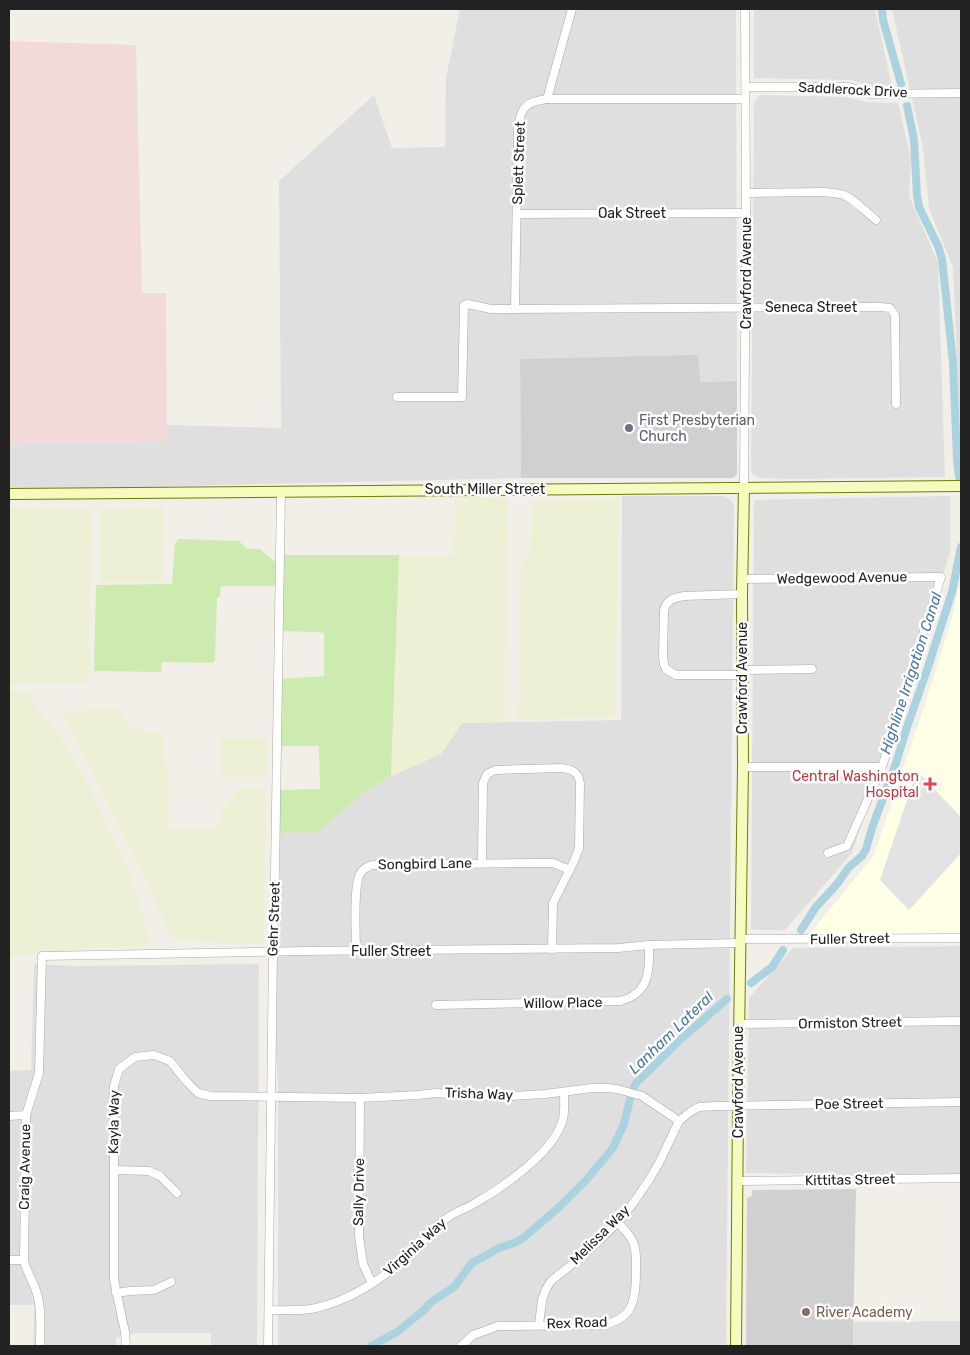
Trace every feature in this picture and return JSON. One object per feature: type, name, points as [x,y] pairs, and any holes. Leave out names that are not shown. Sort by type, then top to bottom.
[{"type":"street","points":[[572,9],[547,99],[745,99]]},
{"type":"street","name":"Crawford Avenue","points":[[736,1346],[743,767],[742,579],[746,213],[745,9]]},
{"type":"street","name":"Saddlerock Drive","points":[[746,87],[849,87],[871,94],[961,93]]},
{"type":"street","name":"Splett Street","points":[[515,308],[518,128],[520,115],[528,104],[537,100],[547,99]]},
{"type":"street","points":[[746,193],[836,193],[851,199],[876,220]]},
{"type":"street","name":"Oak Street","points":[[518,214],[746,213]]},
{"type":"street","name":"Seneca Street","points":[[397,397],[462,397],[464,305],[467,304],[491,309],[880,307],[890,308],[895,315],[896,404]]},
{"type":"street","name":"South Miller Street","points":[[9,494],[958,486]]},
{"type":"street","name":"Gehr Street","points":[[268,1346],[282,491]]},
{"type":"street","name":"Wedgewood Avenue","points":[[742,579],[941,577],[882,767]]},
{"type":"street","points":[[742,594],[684,596],[669,600],[665,605],[664,611],[663,657],[666,669],[676,675],[812,669]]},
{"type":"street","points":[[743,767],[882,767],[846,846],[828,853]]},
{"type":"street","points":[[482,863],[483,783],[488,774],[491,771],[501,769],[561,768],[573,770],[580,780],[579,848],[554,903],[552,949]]},
{"type":"street","name":"Songbird Lane","points":[[356,951],[357,886],[360,873],[367,866],[547,863],[570,870]]},
{"type":"street","name":"Fuller Street","points":[[42,956],[618,948],[740,941],[961,938]]},
{"type":"street","name":"Willow Place","points":[[436,1005],[626,1000],[640,991],[647,978],[649,946]]},
{"type":"street","name":"Craig Avenue","points":[[40,1346],[40,1305],[37,1292],[24,1260],[26,1116],[39,1073],[42,956]]},
{"type":"street","name":"Ormiston Street","points":[[739,1024],[961,1021]]},
{"type":"street","name":"Kayla Way","points":[[126,1346],[125,1332],[114,1280],[114,1086],[119,1069],[135,1057],[154,1055],[170,1061],[198,1093],[210,1096],[271,1097]]},
{"type":"street","name":"Trisha Way","points":[[271,1097],[360,1098],[436,1093],[485,1096],[564,1093],[592,1088],[617,1089],[642,1096],[679,1121]]},
{"type":"street","name":"Virginia Way","points":[[269,1310],[311,1309],[343,1299],[372,1283],[407,1257],[439,1223],[488,1196],[536,1159],[547,1147],[561,1125],[564,1110],[564,1093]]},
{"type":"street","name":"Sally Drive","points":[[360,1098],[358,1236],[363,1264],[372,1283]]},
{"type":"street","name":"Poe Street","points":[[738,1106],[961,1102]]},
{"type":"street","name":"Melissa Way","points":[[539,1324],[542,1300],[551,1281],[581,1257],[618,1222],[649,1180],[679,1121],[699,1107],[738,1106]]},
{"type":"street","points":[[9,1116],[26,1116]]},
{"type":"street","points":[[114,1170],[149,1171],[160,1176],[177,1193]]},
{"type":"street","name":"Kittitas Street","points":[[738,1181],[961,1178]]},
{"type":"street","name":"Rex Road","points":[[461,1346],[473,1335],[498,1326],[539,1324],[601,1325],[610,1324],[626,1315],[634,1301],[636,1290],[636,1259],[633,1241],[618,1222]]},
{"type":"street","points":[[9,1260],[24,1260]]},
{"type":"street","points":[[116,1293],[154,1290],[171,1282]]},
{"type":"shaded area","points":[[460,9],[736,9],[737,381],[699,382],[698,356],[520,359],[521,478],[9,490],[9,443],[167,442],[167,425],[281,428],[279,181],[374,95],[392,148],[445,147],[446,78]]},
{"type":"shaded area","points":[[754,9],[875,9],[892,87],[874,87],[851,80],[754,78]]},
{"type":"shaded area","points":[[892,9],[961,9],[961,446],[953,267],[929,208],[923,147]]},
{"type":"shaded area","points":[[9,41],[136,45],[142,293],[166,293],[167,442],[9,443]]},
{"type":"shaded area","points":[[759,95],[846,97],[866,102],[898,103],[911,159],[909,196],[938,263],[945,477],[791,479],[759,478],[751,472],[754,104]]},
{"type":"shaded area","name":"First Presbyterian Church","points":[[698,355],[700,382],[737,381],[737,474],[733,478],[521,478],[520,359]]},
{"type":"shaded area","points":[[622,496],[723,496],[731,500],[734,506],[726,1346],[278,1346],[276,964],[280,942],[280,833],[317,832],[369,789],[391,776],[441,754],[462,723],[621,720]]},
{"type":"shaded area","points":[[950,496],[950,553],[852,853],[785,930],[751,930],[754,500]]},
{"type":"shaded area","points":[[455,497],[507,497],[505,722],[462,723],[441,754],[391,776],[399,555],[454,555]]},
{"type":"shaded area","points":[[619,500],[615,717],[518,719],[521,565],[530,550],[531,501]]},
{"type":"shaded area","points":[[163,507],[162,582],[99,582],[99,508]]},
{"type":"shaded area","points":[[9,508],[91,509],[89,684],[9,684]]},
{"type":"shaded area","name":"Central Washington Hospital","points":[[961,580],[961,933],[809,935],[874,855],[950,625]]},
{"type":"shaded area","points":[[9,691],[28,692],[73,756],[126,866],[138,898],[152,946],[83,948],[70,955],[9,955]]},
{"type":"shaded area","points":[[117,709],[134,729],[162,733],[169,783],[168,828],[217,830],[221,810],[243,787],[267,789],[263,944],[173,940],[91,767],[73,732],[59,711]]},
{"type":"shaded area","points":[[221,738],[268,738],[268,777],[221,778]]},
{"type":"shaded area","points":[[917,771],[961,817],[961,853],[909,910],[880,880]]},
{"type":"shaded area","points":[[961,946],[961,1177],[746,1173],[749,998],[793,948]]},
{"type":"shaded area","points":[[34,964],[73,966],[259,964],[257,1346],[211,1346],[211,1333],[135,1333],[116,1338],[116,1346],[33,1346],[34,1305],[9,1305],[9,1071],[31,1070]]},
{"type":"shaded area","points":[[856,1189],[853,1346],[746,1346],[747,1198],[752,1196],[752,1190]]},
{"type":"shaded area","points":[[961,1321],[961,1346],[853,1346],[854,1322]]},
{"type":"green space","points":[[179,539],[239,541],[247,549],[260,549],[275,562],[277,586],[221,586],[220,597],[217,597],[215,661],[213,663],[162,662],[161,672],[94,671],[96,585],[172,584],[175,544]]},
{"type":"green space","points":[[282,555],[399,555],[391,776],[369,789],[317,832],[280,833],[279,790],[320,789],[319,746],[279,746],[280,679],[324,676],[324,633],[281,631]]},
{"type":"waterway","name":"Highline Irrigation Canal","points":[[882,9],[883,20],[901,84]]},
{"type":"waterway","name":"Highline Irrigation Canal","points":[[907,106],[914,140],[919,207],[938,246],[942,259],[953,362],[959,477]]},
{"type":"waterway","name":"Highline Irrigation Canal","points":[[801,930],[816,907],[837,884],[849,867],[862,856],[866,849],[952,592],[961,547]]},
{"type":"waterway","name":"Highline Irrigation Canal","points":[[751,983],[772,967],[783,950]]},
{"type":"waterway","name":"Lanham Lateral","points":[[634,1087],[680,1040],[727,999]]},
{"type":"waterway","name":"Lanham Lateral","points":[[371,1346],[397,1332],[431,1302],[454,1287],[472,1263],[499,1248],[523,1238],[557,1209],[586,1180],[613,1148],[624,1124],[630,1099]]},
{"type":"place","name":"First Presbyterian Church","points":[[629,428]]},
{"type":"place","name":"Central Washington Hospital","points":[[930,784]]},
{"type":"place","name":"River Academy","points":[[806,1312]]}]
